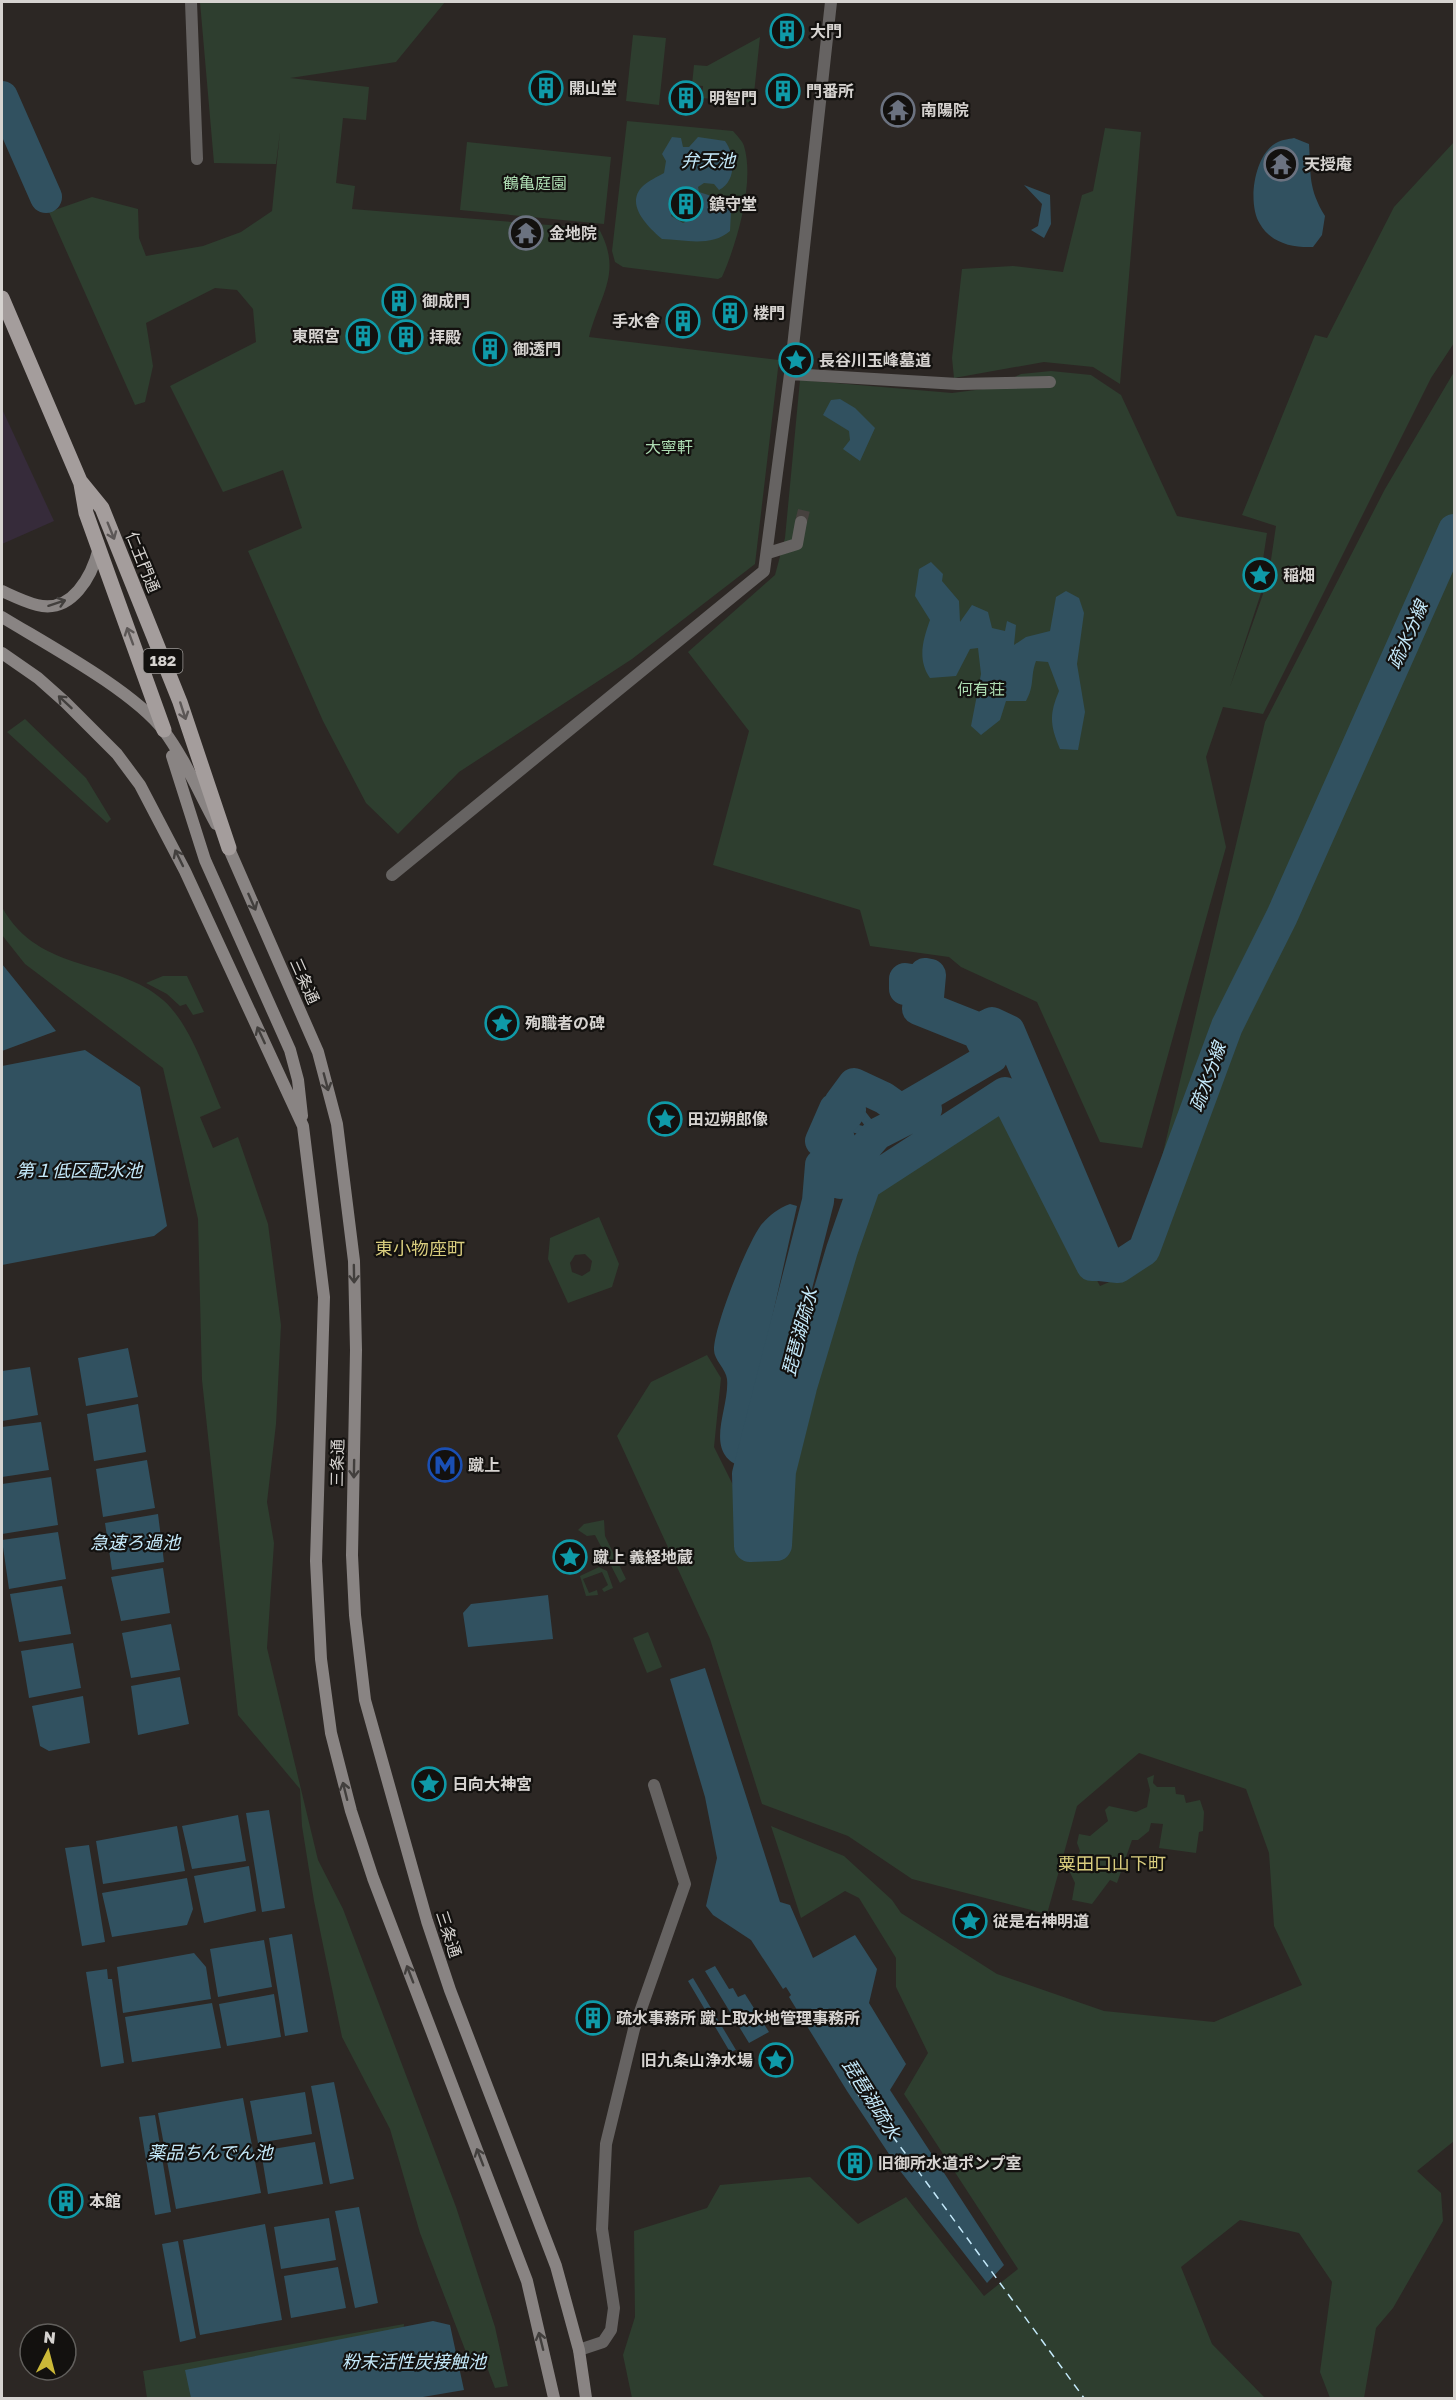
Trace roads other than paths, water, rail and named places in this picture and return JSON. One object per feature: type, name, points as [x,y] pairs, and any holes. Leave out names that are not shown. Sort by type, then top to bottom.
[{"type":"main road","name":"仁王門通","points":[[2,298],[80,481],[102,508],[180,702],[229,848]]},
{"type":"main road","name":"182","points":[[80,481],[86,513],[164,730]]},
{"type":"main road","points":[[2,591],[37,605],[59,604],[82,588],[90,576],[99,548]]},
{"type":"main road","name":"三条通","points":[[2,617],[106,683],[138,706],[164,730],[229,848],[318,1052],[337,1124],[354,1261],[356,1350],[352,1555],[355,1616],[365,1700],[442,1967],[549,2245],[579,2350],[586,2398]]},
{"type":"main road","name":"三条通","points":[[2,653],[38,678],[65,702],[117,753],[140,784],[181,862],[303,1126],[324,1297],[316,1561],[321,1659],[331,1733],[351,1811],[374,1878],[526,2281],[554,2398]]},
{"type":"main road","points":[[164,730],[205,860],[290,1050],[298,1080],[303,1126]]},
{"type":"street","points":[[191,2],[197,159]]},
{"type":"street","points":[[392,875],[764,571],[790,374],[831,2]]},
{"type":"street","points":[[790,374],[958,384],[1050,382]]},
{"type":"street","points":[[768,553],[797,544],[801,522]]},
{"type":"street","points":[[579,2350],[603,2342],[611,2330],[614,2308],[602,2229],[606,2144],[634,2029],[685,1884],[654,1785]]},
{"type":"water","name":"弁天池","points":[[672,137],[681,138],[683,147],[689,147],[698,137],[725,141],[732,160],[729,180],[719,190],[714,184],[704,183],[698,187],[699,192],[727,201],[731,211],[730,231],[707,241],[689,241],[662,239],[650,228],[640,215],[636,200],[643,186],[664,173],[666,161],[662,154]],"holes":[[[683,194],[690,198],[701,214],[683,223],[671,216],[674,196]]]},
{"type":"water","points":[[1294,138],[1309,144],[1313,189],[1325,216],[1322,235],[1313,247],[1290,245],[1270,236],[1260,224],[1254,205],[1255,180],[1262,158],[1276,143]]},
{"type":"water","points":[[1024,185],[1050,195],[1051,224],[1044,238],[1031,230],[1038,226],[1042,204]]},
{"type":"water","points":[[840,399],[855,408],[875,428],[860,461],[843,449],[850,440],[849,431],[823,415],[831,400]]},
{"type":"water","points":[[931,562],[943,574],[942,581],[959,601],[960,622],[972,605],[988,612],[992,628],[1005,631],[1007,621],[1016,625],[1014,645],[1026,637],[1050,631],[1056,597],[1066,591],[1079,598],[1084,613],[1077,664],[1085,712],[1078,750],[1060,749],[1057,741],[1052,714],[1059,691],[1048,662],[1036,661],[1031,690],[1026,701],[1006,701],[1000,720],[981,735],[971,726],[981,674],[978,648],[970,649],[956,676],[930,678],[922,657],[922,649],[930,620],[915,596],[919,569]]},
{"type":"water","points":[[2,964],[56,1031],[2,1051]]},
{"type":"water","name":"第１低区配水池","points":[[85,1050],[140,1087],[167,1226],[154,1236],[2,1265],[2,1066]]},
{"type":"water","points":[[790,1204],[797,1206],[739,1466],[728,1459],[722,1450],[720,1440],[727,1379],[715,1354],[715,1339],[732,1286],[755,1235],[771,1215]]},
{"type":"water","points":[[128,1348],[138,1397],[86,1406],[78,1358]]},
{"type":"water","points":[[30,1367],[38,1415],[2,1421],[2,1371]]},
{"type":"water","points":[[138,1404],[146,1452],[94,1461],[87,1414]]},
{"type":"water","points":[[41,1422],[49,1470],[2,1477],[2,1427]]},
{"type":"water","name":"急速ろ過池","points":[[147,1460],[155,1508],[103,1517],[96,1469]]},
{"type":"water","name":"急速ろ過池","points":[[51,1477],[58,1525],[2,1534],[2,1484]]},
{"type":"water","name":"急速ろ過池","points":[[158,1514],[164,1562],[112,1570],[105,1523]]},
{"type":"water","name":"急速ろ過池","points":[[58,1532],[66,1579],[9,1589],[2,1540]]},
{"type":"water","name":"急速ろ過池","points":[[163,1568],[170,1613],[121,1621],[111,1577]]},
{"type":"water","name":"急速ろ過池","points":[[62,1586],[71,1634],[19,1642],[10,1594]]},
{"type":"water","points":[[548,1595],[553,1639],[468,1647],[463,1613],[471,1604]]},
{"type":"water","points":[[171,1624],[180,1670],[131,1678],[122,1633]]},
{"type":"water","points":[[73,1643],[81,1688],[29,1698],[21,1651]]},
{"type":"water","points":[[705,1668],[780,1902],[790,1905],[813,1958],[855,1935],[877,1969],[869,2003],[906,2064],[890,2090],[1004,2265],[987,2283],[901,2172],[847,2091],[789,1997],[791,1995],[786,1987],[783,1989],[751,1940],[713,1915],[706,1906],[717,1858],[705,1797],[670,1679]]},
{"type":"water","points":[[180,1677],[189,1724],[138,1735],[131,1686]]},
{"type":"water","points":[[83,1696],[90,1743],[49,1751],[40,1746],[32,1706]]},
{"type":"water","points":[[269,1810],[285,1908],[262,1912],[246,1813]]},
{"type":"water","points":[[238,1815],[246,1861],[192,1869],[182,1826]]},
{"type":"water","points":[[177,1826],[185,1871],[103,1884],[96,1841]]},
{"type":"water","points":[[89,1845],[105,1942],[82,1946],[65,1848]]},
{"type":"water","points":[[249,1866],[256,1911],[204,1923],[194,1876]]},
{"type":"water","points":[[187,1878],[193,1909],[187,1925],[112,1937],[102,1893]]},
{"type":"water","points":[[292,1934],[308,2032],[285,2036],[269,1938]]},
{"type":"water","points":[[264,1940],[272,1987],[218,1997],[210,1949]]},
{"type":"water","points":[[194,1953],[206,1967],[211,1999],[123,2013],[117,1967]]},
{"type":"water","points":[[715,1966],[729,1989],[733,1988],[738,1997],[745,1994],[769,2032],[749,2043],[705,1971]]},
{"type":"water","points":[[107,1969],[108,1979],[112,1979],[124,2063],[101,2067],[86,1972]]},
{"type":"water","points":[[693,1978],[736,2050],[730,2052],[688,1981]]},
{"type":"water","points":[[274,1994],[281,2037],[227,2046],[219,2004]]},
{"type":"water","points":[[212,2003],[221,2048],[132,2062],[125,2017]]},
{"type":"water","points":[[334,2082],[354,2179],[330,2184],[311,2086]]},
{"type":"water","points":[[305,2092],[312,2134],[258,2143],[250,2101]]},
{"type":"water","name":"薬品ちんでん池","points":[[243,2098],[261,2193],[176,2209],[158,2113]]},
{"type":"water","points":[[155,2115],[171,2212],[155,2215],[139,2117]]},
{"type":"water","points":[[315,2142],[323,2184],[268,2194],[261,2151]]},
{"type":"water","points":[[359,2207],[378,2303],[355,2308],[335,2211]]},
{"type":"water","points":[[329,2218],[336,2260],[281,2269],[274,2227]]},
{"type":"water","points":[[265,2224],[282,2320],[200,2335],[183,2240]]},
{"type":"water","points":[[178,2241],[196,2338],[180,2342],[162,2244]]},
{"type":"water","points":[[338,2267],[346,2308],[291,2318],[284,2276]]},
{"type":"water","name":"粉末活性炭接触池","points":[[433,2321],[450,2325],[464,2390],[417,2398],[191,2398],[185,2370]]},
{"type":"waterway","points":[[2,97],[46,197]]},
{"type":"waterway","name":"疏水分線","points":[[1095,1253],[1100,1265],[1118,1267],[1144,1250],[1227,1026],[1282,916],[1454,530]]},
{"type":"waterway","points":[[925,974],[930,975],[927,1008],[980,1029],[992,1023],[1009,1031],[1106,1260],[1100,1265],[1092,1265],[1005,1093],[865,1184],[842,1250],[801,1387],[780,1471],[776,1545],[750,1546],[748,1474],[818,1201],[821,1165],[841,1147],[838,1136],[821,1141],[835,1109],[846,1116],[850,1110],[840,1103],[854,1084],[884,1098],[901,1110],[992,1057],[990,1049],[985,1047],[978,1033],[918,1009],[920,990],[905,989],[905,979],[924,982],[925,974]]},
{"type":"waterway","points":[[843,1097],[853,1103],[877,1134]]},
{"type":"waterway","name":"琵琶湖疏水","points":[[840,1183],[842,1174],[877,1134],[926,1109]]},
{"type":"waterway","points":[[830,1118],[841,1125],[877,1134]]},
{"type":"tunnel","points":[[801,522],[805,506]]},
{"type":"place","name":"大門","points":[[787,31]]},
{"type":"place","name":"開山堂","points":[[546,88]]},
{"type":"place","name":"門番所","points":[[783,91]]},
{"type":"place","name":"明智門","points":[[686,98]]},
{"type":"place","name":"南陽院","points":[[898,110]]},
{"type":"place","name":"天授庵","points":[[1281,164]]},
{"type":"place","name":"鎮守堂","points":[[686,204]]},
{"type":"place","name":"金地院","points":[[526,233]]},
{"type":"place","name":"御成門","points":[[399,301]]},
{"type":"place","name":"楼門","points":[[730,313]]},
{"type":"place","name":"手水舎","points":[[683,321]]},
{"type":"place","name":"東照宮","points":[[363,336]]},
{"type":"place","name":"拝殿","points":[[406,337]]},
{"type":"place","name":"御透門","points":[[490,349]]},
{"type":"place","name":"長谷川玉峰墓道","points":[[796,360]]},
{"type":"place","name":"稲畑","points":[[1260,575]]},
{"type":"place","name":"殉職者の碑","points":[[502,1023]]},
{"type":"place","name":"田辺朔郎像","points":[[665,1119]]},
{"type":"place","name":"蹴上","points":[[445,1465]]},
{"type":"place","name":"蹴上 義経地蔵","points":[[570,1557]]},
{"type":"place","name":"日向大神宮","points":[[429,1784]]},
{"type":"place","name":"従是右神明道","points":[[970,1921]]},
{"type":"place","name":"疏水事務所 蹴上取水地管理事務所","points":[[593,2018]]},
{"type":"place","name":"旧九条山浄水場","points":[[776,2060]]},
{"type":"place","name":"旧御所水道ポンプ室","points":[[855,2163]]},
{"type":"place","name":"本館","points":[[66,2201]]},
{"type":"district","name":"東小物座町","points":[[420,1249]]},
{"type":"district","name":"粟田口山下町","points":[[1112,1864]]},
{"type":"park label","name":"鶴亀庭園","points":[[535,183]]},
{"type":"park label","name":"大寧軒","points":[[669,447]]},
{"type":"park label","name":"何有荘","points":[[981,689]]}]
